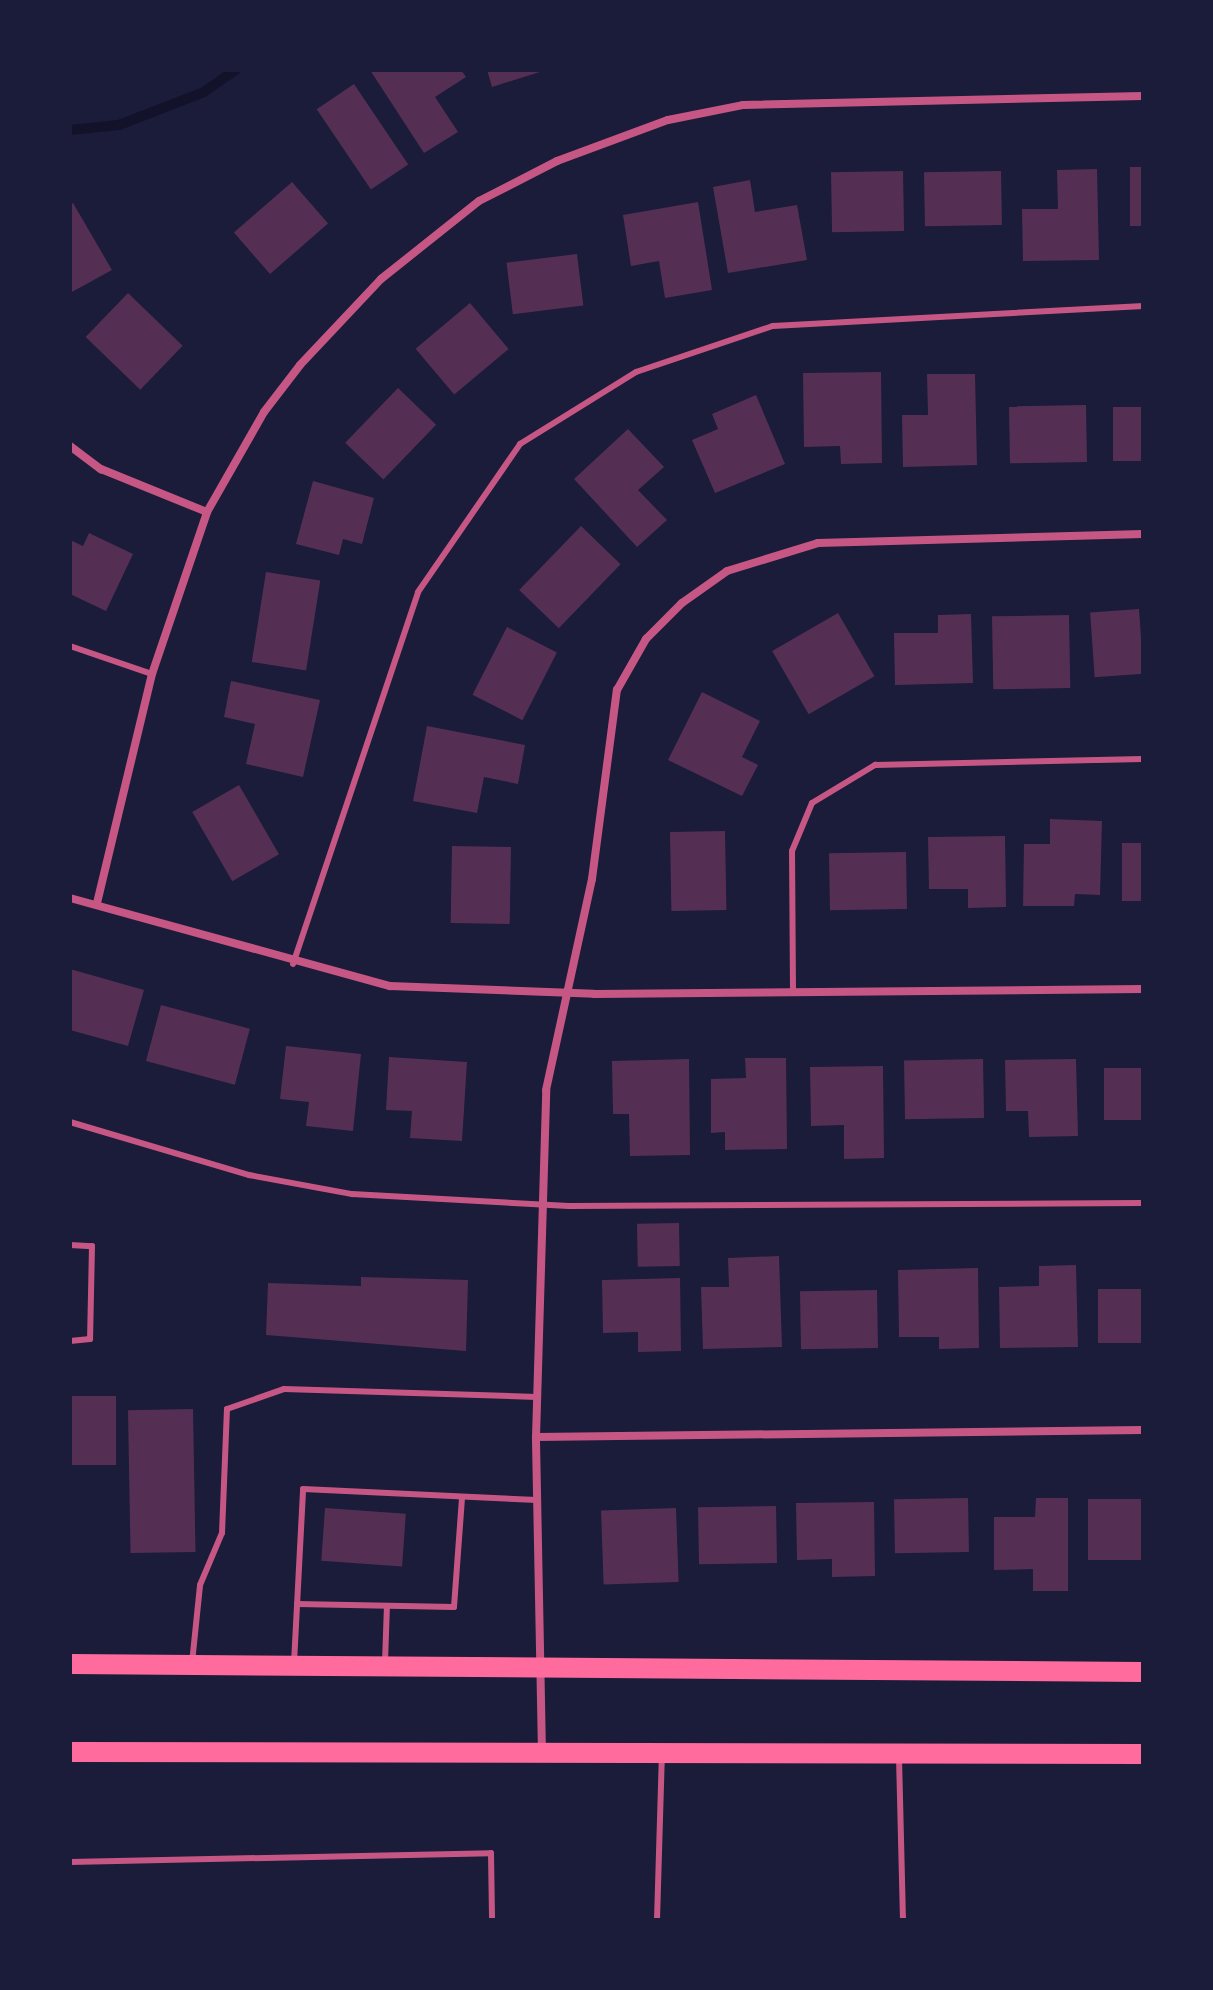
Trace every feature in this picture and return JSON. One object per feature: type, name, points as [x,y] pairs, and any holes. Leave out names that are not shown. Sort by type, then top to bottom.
[{"type":"main road","points":[[70,1664],[541,1672],[1143,1672]]},
{"type":"main road","points":[[70,1752],[1143,1754]]},
{"type":"street","points":[[97,903],[152,674],[207,512],[264,412],[381,279],[479,201],[557,161],[668,120],[743,105],[1143,96]]},
{"type":"street","points":[[70,446],[101,469],[207,512]]},
{"type":"street","points":[[542,1754],[536,1437],[540,1206],[546,1090],[563,993],[592,879],[617,690],[646,639],[682,603],[727,571],[818,543],[1143,534]]},
{"type":"street","points":[[70,898],[97,903],[293,964],[390,986],[563,993],[1143,989]]},
{"type":"street","points":[[536,1437],[1143,1430]]},
{"type":"lane","points":[[293,964],[418,592],[520,444],[636,372],[773,326],[1143,306]]},
{"type":"lane","points":[[70,646],[152,674]]},
{"type":"lane","points":[[793,992],[792,851],[812,803],[875,765],[1143,759]]},
{"type":"lane","points":[[70,1122],[249,1175],[352,1194],[540,1206],[1143,1203]]},
{"type":"lane","points":[[70,1245],[92,1246],[90,1339],[70,1341]]},
{"type":"lane","points":[[192,1667],[200,1585],[222,1533],[227,1409],[284,1389],[537,1397]]},
{"type":"lane","points":[[294,1668],[303,1489],[537,1500]]},
{"type":"lane","points":[[297,1604],[454,1607],[462,1497]]},
{"type":"lane","points":[[385,1670],[387,1606]]},
{"type":"lane","points":[[657,1920],[662,1754]]},
{"type":"lane","points":[[899,1754],[903,1920]]},
{"type":"lane","points":[[70,1862],[491,1853],[492,1920]]},
{"type":"building","points":[[370,70],[461,70],[466,77],[435,97],[458,132],[424,153]]},
{"type":"building","points":[[487,70],[543,70],[543,71],[492,87]]},
{"type":"building","points":[[354,84],[408,164],[371,190],[317,109]]},
{"type":"building","points":[[1130,167],[1143,167],[1143,226],[1130,226]]},
{"type":"building","points":[[1097,169],[1099,260],[1023,261],[1022,209],[1058,209],[1057,170]]},
{"type":"building","points":[[903,171],[904,231],[832,232],[831,172]]},
{"type":"building","points":[[1001,171],[1002,225],[925,226],[924,172]]},
{"type":"building","points":[[750,180],[755,212],[797,205],[807,260],[728,273],[713,187]]},
{"type":"building","points":[[292,182],[328,224],[270,274],[234,233]]},
{"type":"building","points":[[698,202],[712,290],[665,298],[659,261],[631,266],[623,215]]},
{"type":"building","points":[[73,203],[112,270],[70,293],[70,205]]},
{"type":"building","points":[[577,254],[583,306],[513,314],[507,263]]},
{"type":"building","points":[[128,293],[183,346],[140,390],[86,337]]},
{"type":"building","points":[[470,303],[509,349],[454,395],[416,349]]},
{"type":"building","points":[[881,372],[882,463],[841,464],[840,446],[804,447],[803,373]]},
{"type":"building","points":[[927,374],[975,374],[977,465],[903,467],[902,415],[928,415]]},
{"type":"building","points":[[398,388],[436,425],[383,479],[345,443]]},
{"type":"building","points":[[756,395],[785,464],[715,493],[692,440],[718,429],[712,414]]},
{"type":"building","points":[[1086,405],[1087,462],[1010,463],[1009,406]]},
{"type":"building","points":[[1113,407],[1143,407],[1143,461],[1113,461]]},
{"type":"building","points":[[628,429],[664,467],[638,490],[667,520],[637,547],[574,479]]},
{"type":"building","points":[[313,481],[374,498],[362,544],[343,539],[339,555],[296,544]]},
{"type":"building","points":[[581,526],[621,564],[559,628],[519,590]]},
{"type":"building","points":[[89,533],[133,554],[106,611],[70,594],[70,540],[83,546]]},
{"type":"building","points":[[266,572],[320,581],[306,670],[252,662]]},
{"type":"building","points":[[1139,609],[1143,674],[1095,677],[1090,612]]},
{"type":"building","points":[[838,613],[874,676],[809,714],[772,651]]},
{"type":"building","points":[[971,614],[973,683],[895,685],[894,633],[938,633],[938,615]]},
{"type":"building","points":[[1069,615],[1070,688],[993,689],[992,616]]},
{"type":"building","points":[[507,627],[557,652],[522,720],[472,695]]},
{"type":"building","points":[[231,681],[320,700],[303,777],[246,764],[255,724],[224,717]]},
{"type":"building","points":[[702,692],[760,721],[742,757],[758,765],[742,796],[668,760]]},
{"type":"building","points":[[427,726],[525,745],[518,784],[484,777],[477,813],[413,801]]},
{"type":"building","points":[[239,785],[279,854],[232,881],[192,812]]},
{"type":"building","points":[[1050,819],[1102,821],[1100,895],[1075,894],[1074,906],[1023,906],[1024,844],[1050,844]]},
{"type":"building","points":[[725,831],[726,910],[671,911],[670,832]]},
{"type":"building","points":[[1005,836],[1006,907],[968,908],[968,889],[929,889],[928,837]]},
{"type":"building","points":[[1122,843],[1143,843],[1143,901],[1122,901]]},
{"type":"building","points":[[452,846],[511,847],[510,924],[451,923]]},
{"type":"building","points":[[906,852],[907,909],[830,910],[829,853]]},
{"type":"building","points":[[70,969],[144,990],[128,1046],[70,1030]]},
{"type":"building","points":[[161,1005],[250,1029],[235,1085],[146,1061]]},
{"type":"building","points":[[286,1046],[361,1054],[353,1131],[306,1126],[309,1102],[280,1099]]},
{"type":"building","points":[[389,1057],[467,1062],[462,1141],[410,1138],[412,1111],[386,1110]]},
{"type":"building","points":[[745,1058],[786,1058],[787,1149],[725,1150],[725,1132],[711,1133],[711,1079],[746,1078]]},
{"type":"building","points":[[689,1059],[690,1155],[630,1156],[629,1114],[613,1114],[612,1061]]},
{"type":"building","points":[[983,1059],[984,1118],[905,1119],[904,1060]]},
{"type":"building","points":[[1076,1059],[1078,1136],[1029,1137],[1028,1111],[1006,1111],[1005,1060]]},
{"type":"building","points":[[883,1066],[884,1158],[844,1159],[844,1125],[811,1126],[810,1067]]},
{"type":"building","points":[[1104,1068],[1143,1068],[1143,1120],[1104,1120]]},
{"type":"building","points":[[679,1223],[680,1266],[638,1267],[637,1224]]},
{"type":"building","points":[[779,1256],[782,1347],[703,1349],[701,1287],[729,1287],[728,1258]]},
{"type":"building","points":[[1076,1265],[1078,1347],[1000,1348],[999,1287],[1039,1286],[1039,1266]]},
{"type":"building","points":[[978,1268],[979,1348],[939,1349],[939,1337],[899,1337],[898,1270]]},
{"type":"building","points":[[361,1277],[468,1280],[466,1351],[266,1335],[268,1283],[361,1286]]},
{"type":"building","points":[[680,1278],[681,1351],[638,1352],[638,1332],[603,1333],[602,1280]]},
{"type":"building","points":[[1098,1289],[1143,1289],[1143,1343],[1098,1343]]},
{"type":"building","points":[[877,1290],[878,1348],[801,1349],[800,1291]]},
{"type":"building","points":[[70,1396],[116,1396],[116,1465],[70,1465]]},
{"type":"building","points":[[193,1409],[195,1552],[131,1553],[128,1410]]},
{"type":"building","points":[[968,1498],[969,1552],[895,1553],[894,1499]]},
{"type":"building","points":[[1036,1498],[1068,1498],[1068,1591],[1033,1591],[1033,1569],[994,1570],[994,1517],[1035,1517]]},
{"type":"building","points":[[1088,1499],[1143,1499],[1143,1560],[1088,1560]]},
{"type":"building","points":[[874,1502],[875,1576],[832,1577],[832,1559],[797,1560],[796,1503]]},
{"type":"building","points":[[776,1506],[777,1563],[699,1564],[698,1507]]},
{"type":"building","points":[[325,1508],[406,1514],[402,1567],[321,1561]]},
{"type":"building","points":[[676,1508],[679,1582],[604,1585],[601,1511]]},
{"type":"waterway","points":[[70,130],[119,125],[204,92],[236,70]]}]
